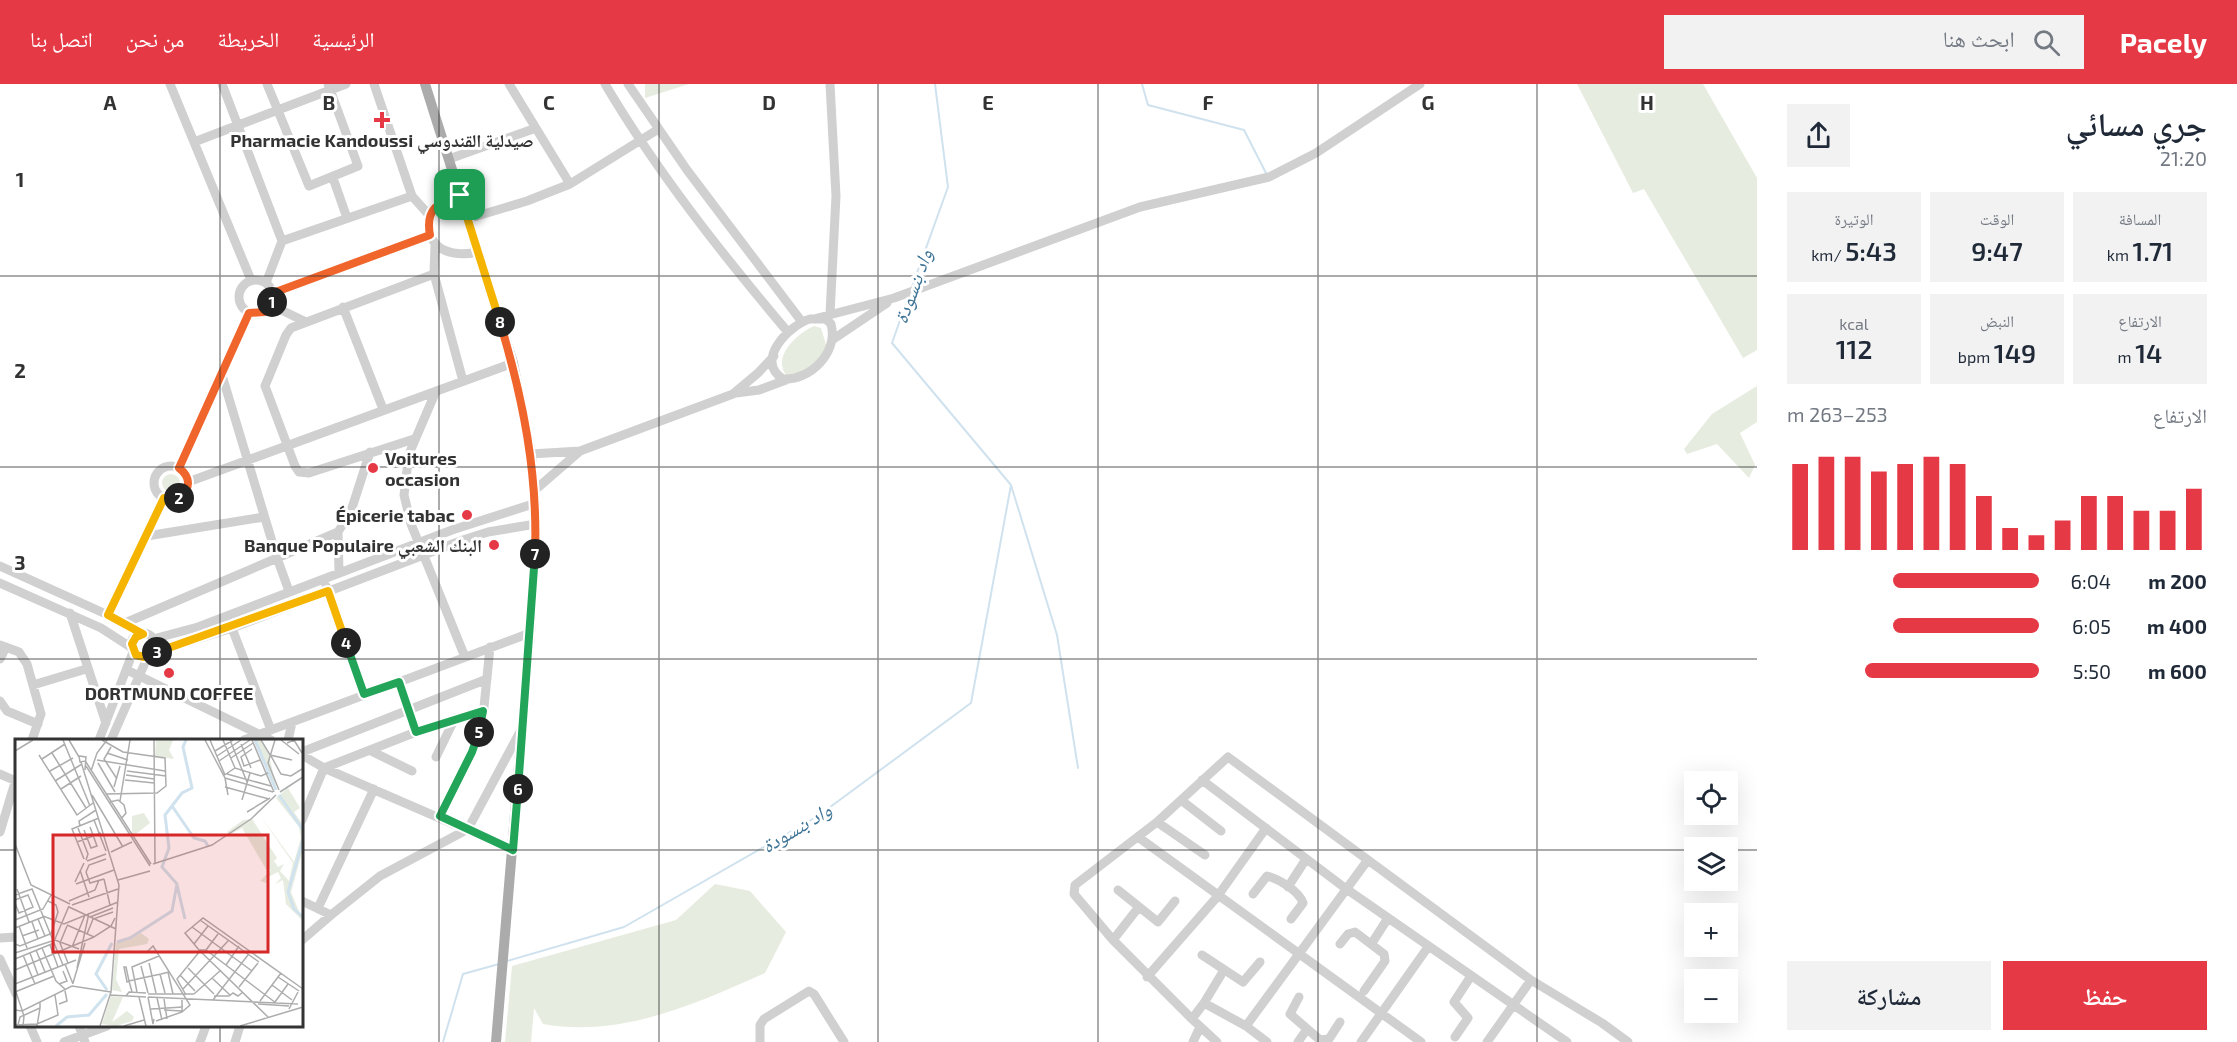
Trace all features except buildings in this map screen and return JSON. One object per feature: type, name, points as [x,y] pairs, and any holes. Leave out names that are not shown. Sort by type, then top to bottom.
[{"type":"main road","points":[[425,84],[513,363],[531,454],[536,503],[530,633],[496,1042]]},
{"type":"street","points":[[171,84],[251,280]]},
{"type":"street","points":[[222,84],[282,241],[266,283]]},
{"type":"street","points":[[267,84],[306,185],[310,186],[357,169],[358,165],[329,87]]},
{"type":"street","points":[[194,142],[278,111],[329,87],[346,84]]},
{"type":"street","points":[[374,84],[412,196],[429,215],[430,235],[435,246],[434,274],[463,381]]},
{"type":"street","points":[[509,84],[570,184]]},
{"type":"street","points":[[605,84],[640,140],[787,331]]},
{"type":"street","points":[[628,84],[657,130],[802,322]]},
{"type":"street","points":[[830,84],[836,196],[830,314]]},
{"type":"street","points":[[531,454],[580,450],[733,393],[751,381],[774,356],[787,331],[802,322],[907,294],[1140,207],[1269,177],[1316,153],[1420,84]]},
{"type":"street","points":[[448,159],[536,128]]},
{"type":"street","points":[[467,219],[527,201],[570,184],[657,130]]},
{"type":"street","points":[[333,178],[347,218]]},
{"type":"street","points":[[429,215],[440,202],[460,195]]},
{"type":"street","points":[[282,241],[412,196]]},
{"type":"street","points":[[273,293],[430,235]]},
{"type":"street","points":[[435,246],[460,254],[478,252]]},
{"type":"street","points":[[414,439],[305,473],[297,470],[266,393],[266,382],[286,334],[296,325],[434,274]]},
{"type":"street","points":[[251,280],[266,283],[273,293],[271,305],[260,313],[249,313],[242,307],[238,296],[242,286],[251,280]]},
{"type":"street","points":[[832,340],[894,298]]},
{"type":"street","points":[[271,305],[306,322]]},
{"type":"street","points":[[343,307],[383,409]]},
{"type":"street","points":[[179,468],[249,313]]},
{"type":"street","points":[[733,393],[759,390],[802,376],[815,368],[826,355],[832,340],[830,322],[814,319]]},
{"type":"street","points":[[774,356],[775,372],[786,380]]},
{"type":"street","points":[[188,482],[513,363]]},
{"type":"street","points":[[221,372],[246,460],[289,591]]},
{"type":"street","points":[[436,390],[414,439],[405,470],[404,495],[411,524],[465,657]]},
{"type":"street","points":[[535,490],[580,450]]},
{"type":"street","points":[[339,572],[339,532],[351,511],[370,452]]},
{"type":"street","points":[[167,466],[179,468],[186,474],[188,482],[186,491],[174,500],[164,498],[155,487],[156,475],[167,466]]},
{"type":"street","points":[[108,615],[164,498]]},
{"type":"street","points":[[0,566],[125,623],[153,639],[179,633],[420,542],[536,503]]},
{"type":"street","points":[[147,536],[264,517]]},
{"type":"street","points":[[0,584],[70,613],[133,650],[140,657],[232,628],[488,532],[536,524]]},
{"type":"street","points":[[125,623],[339,532]]},
{"type":"street","points":[[323,578],[364,694]]},
{"type":"street","points":[[70,613],[86,669],[106,723]]},
{"type":"street","points":[[227,615],[271,730]]},
{"type":"street","points":[[127,670],[262,738],[271,730],[530,633]]},
{"type":"street","points":[[100,739],[127,670],[136,637],[143,634]]},
{"type":"street","points":[[112,739],[149,655],[155,647],[153,639]]},
{"type":"street","points":[[0,659],[3,646],[23,656],[40,711],[33,739]]},
{"type":"street","points":[[440,816],[472,752],[483,711],[490,647]]},
{"type":"street","points":[[33,685],[86,669]]},
{"type":"street","points":[[303,754],[408,709],[487,679]]},
{"type":"street","points":[[399,682],[416,732]]},
{"type":"street","points":[[0,701],[7,711],[38,724]]},
{"type":"street","points":[[303,818],[324,768],[455,718],[483,711]]},
{"type":"street","points":[[436,757],[455,718]]},
{"type":"street","points":[[288,739],[292,723]]},
{"type":"street","points":[[303,939],[380,876],[468,829],[522,727]]},
{"type":"street","points":[[371,751],[412,771]]},
{"type":"street","points":[[303,755],[324,768],[440,816],[513,850]]},
{"type":"street","points":[[1217,1042],[1148,977],[1113,940],[1077,899],[1074,886],[1157,822],[1228,757],[1531,980],[1602,1023],[1628,1042]]},
{"type":"street","points":[[0,774],[15,780]]},
{"type":"street","points":[[1202,780],[1345,888],[1567,1042]]},
{"type":"street","points":[[0,832],[15,783]]},
{"type":"street","points":[[318,908],[374,789]]},
{"type":"street","points":[[1181,800],[1221,831]]},
{"type":"street","points":[[1157,822],[1205,855]]},
{"type":"street","points":[[1148,977],[1217,897],[1266,828]]},
{"type":"street","points":[[1138,837],[1217,897],[1420,1042]]},
{"type":"street","points":[[1288,887],[1306,859]]},
{"type":"street","points":[[1246,1026],[1367,861]]},
{"type":"street","points":[[1253,894],[1267,876],[1288,887],[1302,899],[1303,903],[1291,919]]},
{"type":"street","points":[[1118,890],[1158,922],[1175,901]]},
{"type":"street","points":[[303,901],[331,915]]},
{"type":"street","points":[[1113,940],[1138,908]]},
{"type":"street","points":[[1372,943],[1388,918]]},
{"type":"street","points":[[1340,944],[1352,932],[1372,943],[1384,954],[1385,961],[1364,991]]},
{"type":"street","points":[[0,938],[15,935]]},
{"type":"street","points":[[1361,1042],[1428,947]]},
{"type":"street","points":[[1202,955],[1243,982],[1260,962]]},
{"type":"street","points":[[0,958],[3,970],[15,992]]},
{"type":"street","points":[[1192,1019],[1224,970]]},
{"type":"street","points":[[1455,1037],[1468,1018],[1454,1002],[1471,976]]},
{"type":"street","points":[[1487,1042],[1531,980]]},
{"type":"street","points":[[760,1042],[760,1024],[764,1018],[810,991],[844,1042]]},
{"type":"street","points":[[1299,997],[1290,1014],[1325,1041],[1340,1022]]},
{"type":"street","points":[[1204,1003],[1246,1026],[1267,1042]]},
{"type":"street","points":[[30,1027],[37,1042]]},
{"type":"street","points":[[64,1042],[104,1027]]},
{"type":"street","points":[[200,1042],[206,1027]]},
{"type":"street","points":[[235,1042],[240,1027]]},
{"type":"street","points":[[1193,1042],[1200,1027]]},
{"type":"street","points":[[1298,1042],[1307,1029]]},
{"type":"street","points":[[1550,1042],[1556,1034]]},
{"type":"shaded area","points":[[645,84],[689,84],[645,98]]},
{"type":"shaded area","points":[[1577,84],[1703,84],[1757,178],[1757,350],[1743,358],[1644,189],[1633,193]]},
{"type":"shaded area","points":[[814,326],[821,328],[827,348],[824,355],[800,376],[786,375],[782,360],[784,353],[794,340]]},
{"type":"shaded area","points":[[1757,386],[1757,422],[1740,433],[1755,465],[1749,478],[1717,444],[1687,454],[1684,449],[1712,414]]},
{"type":"shaded area","points":[[167,474],[175,474],[180,479],[178,490],[167,492],[162,487],[162,479]]},
{"type":"shaded area","points":[[715,884],[750,891],[786,932],[765,973],[685,1006],[629,1022],[572,1027],[543,1024],[534,1008],[531,1042],[505,1042],[512,966],[676,920]]},
{"type":"waterway","name":"واد بنسودة","points":[[912,287],[948,187],[935,84]]},
{"type":"waterway","name":"واد بنسودة","points":[[1142,84],[1148,105],[1244,130],[1267,175]]},
{"type":"waterway","name":"واد بنسودة","points":[[507,961],[624,927],[818,816],[971,703],[1011,485],[892,343],[909,295]]},
{"type":"waterway","name":"واد بنسودة","points":[[1011,485],[1057,635],[1078,768]]},
{"type":"waterway","name":"واد بنسودة","points":[[443,1042],[463,974],[499,964]]},
{"type":"place","name":"Pharmacie Kandoussi صيدلية القندوسي","points":[[382,120]]},
{"type":"place","name":"Voitures occasion","points":[[373,468]]},
{"type":"place","name":"Épicerie tabac","points":[[467,515]]},
{"type":"place","name":"Banque Populaire البنك الشعبي","points":[[494,545]]},
{"type":"place","name":"DORTMUND COFFEE","points":[[169,673]]},
{"type":"route","points":[[460,195],[513,363],[524,411],[535,490],[534,574],[513,850],[440,816],[472,752],[481,726],[483,711],[416,732],[399,682],[364,694],[328,591],[232,628],[144,657],[136,655],[132,648],[133,640],[143,634],[108,615],[164,498],[176,499],[186,491],[188,478],[179,468],[249,313],[258,314],[267,310],[272,303],[273,293],[430,235],[430,211],[440,202],[460,195]]}]
